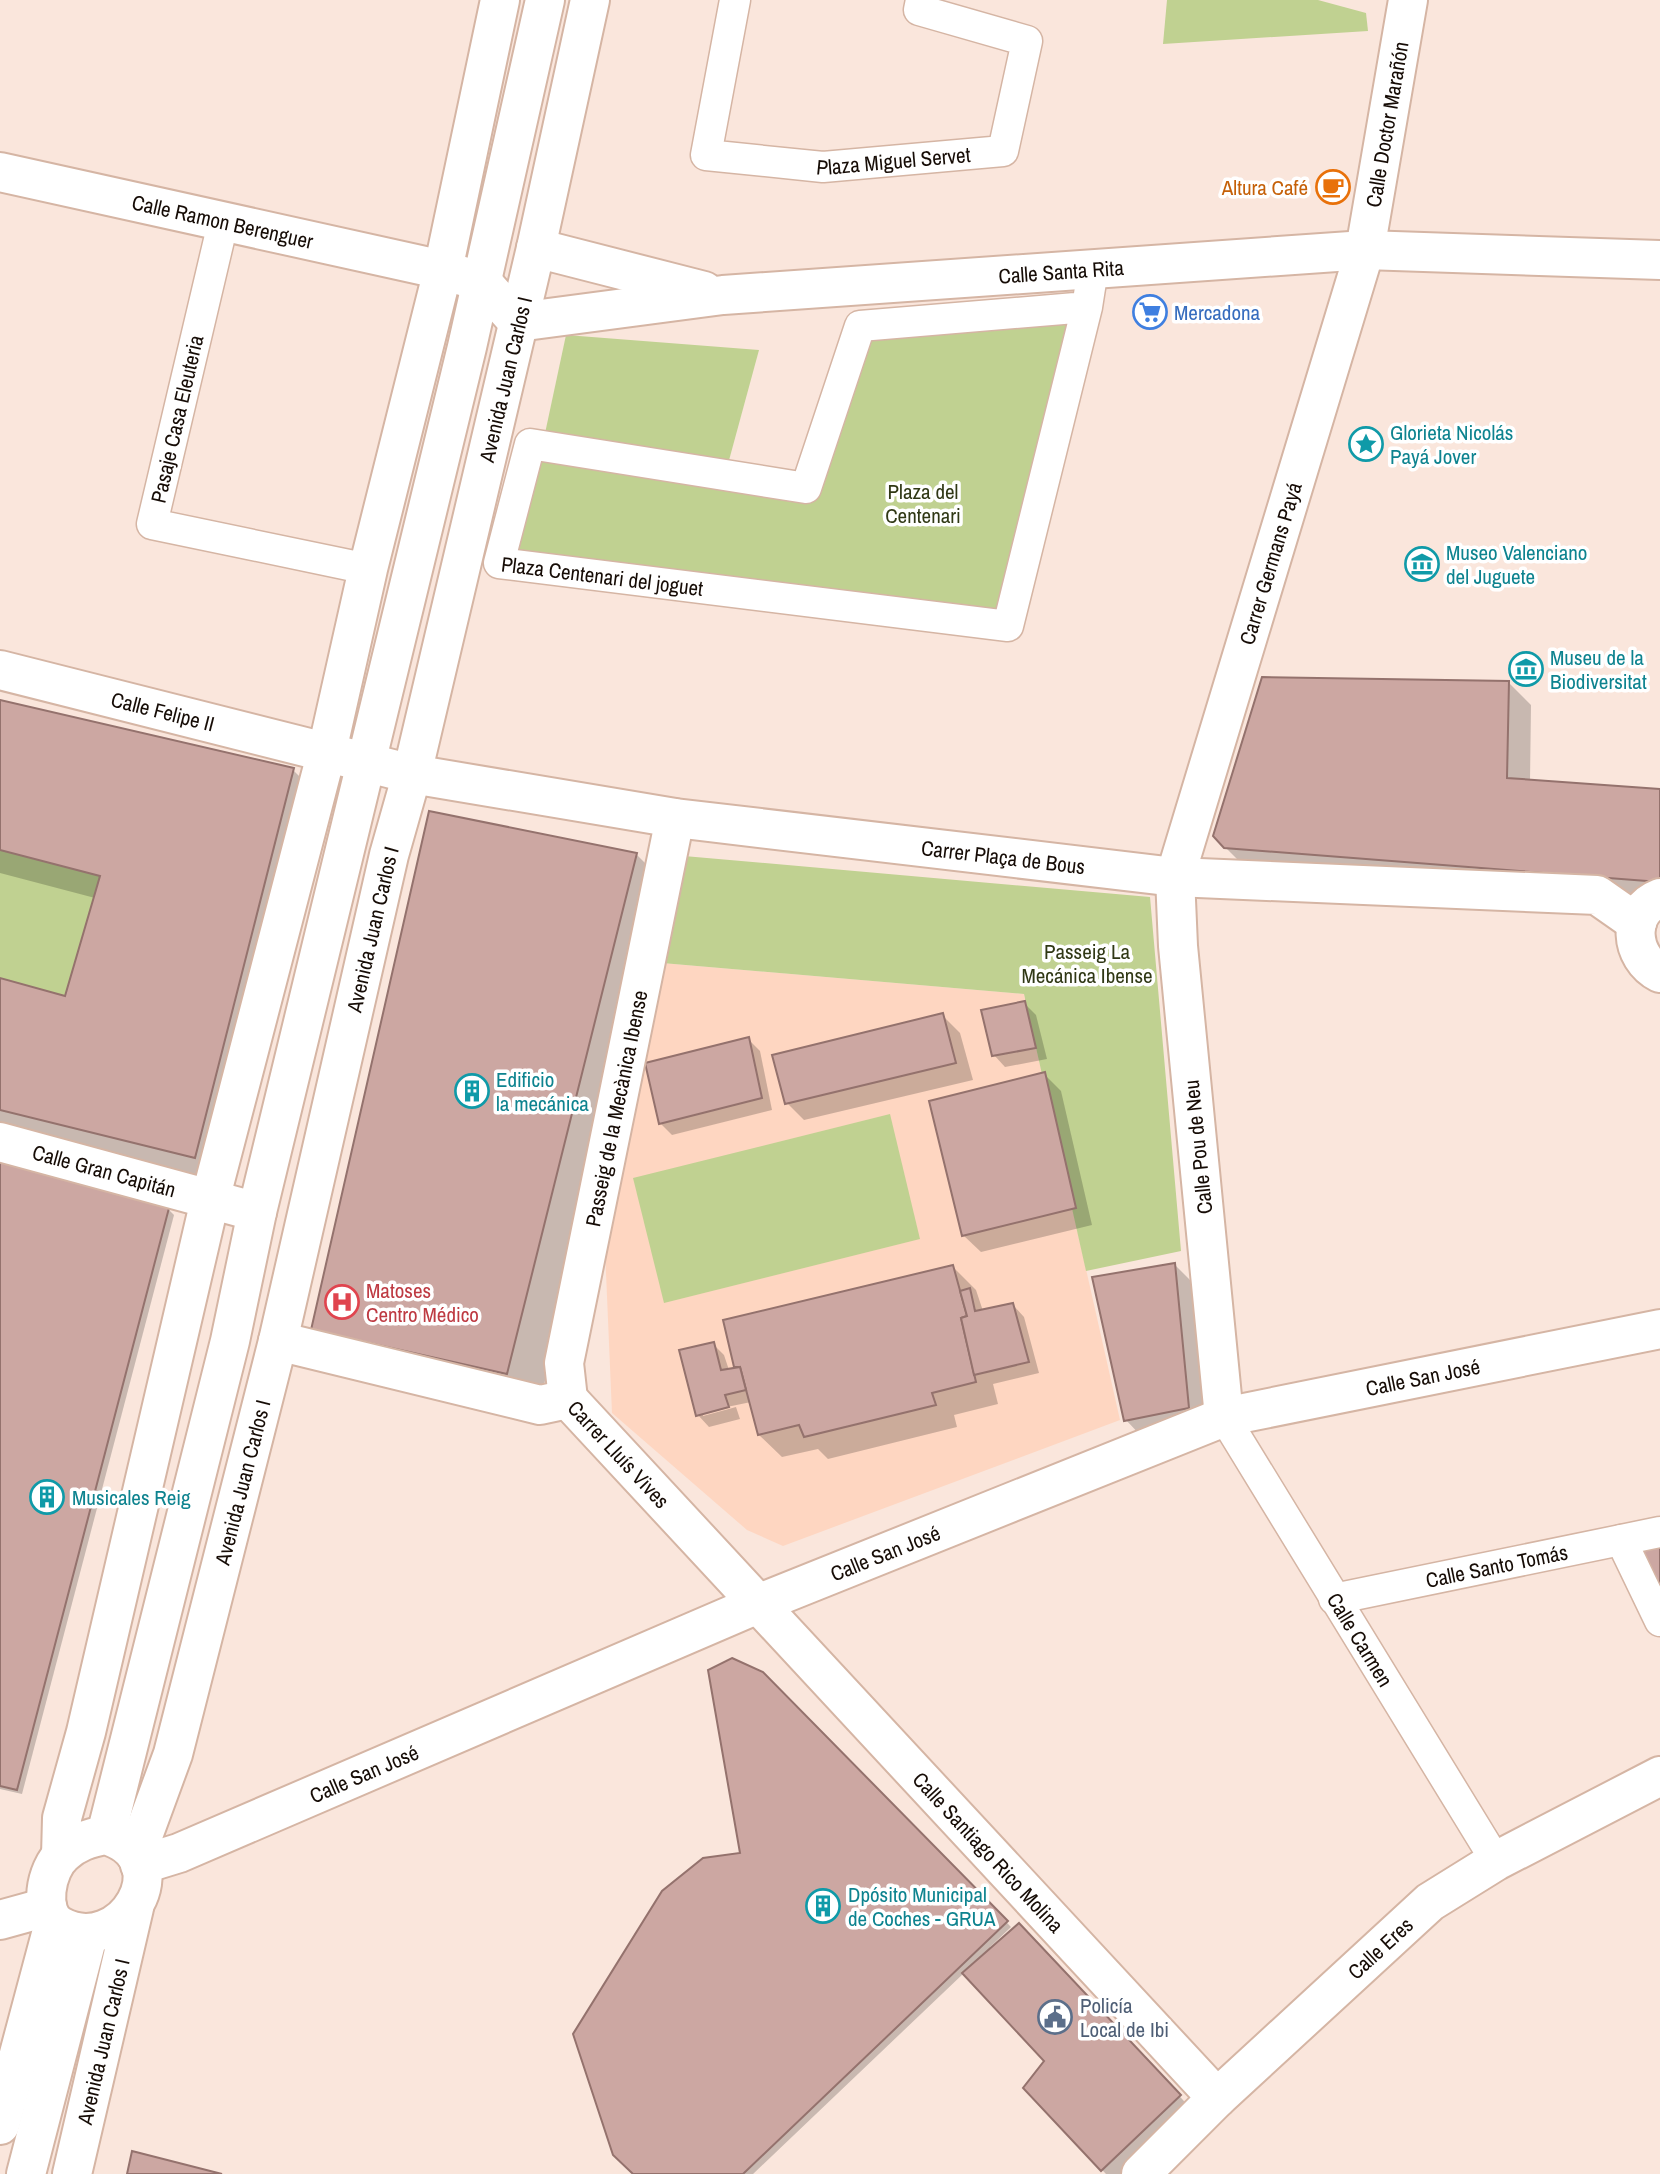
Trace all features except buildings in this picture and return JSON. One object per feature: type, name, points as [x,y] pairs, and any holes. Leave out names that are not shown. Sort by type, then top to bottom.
[{"type":"street","points":[[61,1856],[62,1818],[86,1732],[210,1200],[327,751],[368,569],[443,270],[500,0]]},
{"type":"street","points":[[0,1920],[113,1925],[134,1908],[144,1885],[128,1852],[257,1212],[368,762],[482,282],[545,0]]},
{"type":"street","name":"Avenida Juan Carlos I","points":[[128,1852],[173,1754],[278,1341],[389,855],[412,774],[536,248],[590,0]]},
{"type":"street","name":"Plaza Miguel Servet","points":[[735,0],[706,155],[823,167],[1003,151],[1027,41],[919,10],[921,0]]},
{"type":"street","name":"Calle Doctor Marañón","points":[[1365,250],[1408,0]]},
{"type":"street","name":"Calle Ramon Berenguer","points":[[0,172],[443,270],[482,282]]},
{"type":"street","name":"Pasaje Casa Eleuteria","points":[[223,223],[152,524],[368,569]]},
{"type":"street","points":[[536,248],[723,295]]},
{"type":"street","name":"Calle Santa Rita","points":[[518,322],[723,295],[1365,250],[1660,260]]},
{"type":"street","name":"Carrer Germans Payá","points":[[1175,877],[1365,250]]},
{"type":"street","points":[[1087,307],[1093,270]]},
{"type":"street","points":[[482,282],[518,322]]},
{"type":"street","name":"Plaza Centenari del joguet","points":[[1087,307],[1008,626],[499,563],[530,444],[806,488],[860,326],[1087,307]]},
{"type":"street","name":"Calle Felipe II","points":[[0,670],[368,762]]},
{"type":"street","name":"Carrer Plaça de Bous","points":[[368,762],[412,774],[675,818],[1175,877],[1597,895],[1648,910]]},
{"type":"street","name":"Passeig de la Mecànica Ibense","points":[[568,1399],[564,1363],[675,818]]},
{"type":"street","name":"Calle Pou de Neu","points":[[1175,877],[1178,946],[1224,1418]]},
{"type":"street","points":[[1648,910],[1636,945],[1642,958],[1660,973]]},
{"type":"street","name":"Calle Gran Capitán","points":[[0,1142],[257,1212]]},
{"type":"street","name":"Calle San José","points":[[128,1852],[179,1853],[760,1603],[1224,1418],[1660,1329]]},
{"type":"street","name":"Carrer Lluís Vives","points":[[278,1341],[540,1405],[568,1399],[760,1603]]},
{"type":"street","name":"Calle Carmen","points":[[1224,1418],[1496,1861]]},
{"type":"street","name":"Calle Santo Tomás","points":[[1334,1599],[1660,1532]]},
{"type":"street","points":[[1621,1540],[1660,1621]]},
{"type":"street","name":"Calle Santiago Rico Molina","points":[[760,1603],[1217,2098]]},
{"type":"street","name":"Calle Eres","points":[[1141,2174],[1217,2098],[1430,1902],[1496,1861],[1660,1776]]},
{"type":"street","points":[[0,2125],[63,1922],[47,1880],[61,1856],[85,1839],[128,1852]]},
{"type":"street","name":"Avenida Juan Carlos I","points":[[72,2174],[134,1908]]},
{"type":"street","name":"Avenida Juan Carlos I","points":[[26,2174],[63,1922]]},
{"type":"shaded area","points":[[662,963],[1024,994],[1120,1420],[783,1546],[747,1530],[612,1413],[604,1226]]},
{"type":"green space","points":[[1167,0],[1318,0],[1366,13],[1368,31],[1163,44]]},
{"type":"green space","name":"Plaza del Centenari","points":[[1084,320],[998,625],[499,563],[527,453],[814,496],[865,332]]},
{"type":"green space","points":[[566,335],[759,350],[725,475],[544,438]]},
{"type":"green space","points":[[0,850],[100,876],[65,996],[0,978]]},
{"type":"green space","name":"Passeig La Mecánica Ibense","points":[[684,856],[1150,897],[1181,1251],[1086,1271],[1024,994],[662,963]]},
{"type":"green space","points":[[890,1114],[920,1239],[664,1303],[633,1178]]},
{"type":"place","name":"Altura Café","points":[[1333,187]]},
{"type":"place","name":"Mercadona","points":[[1150,312]]},
{"type":"place","name":"Glorieta Nicolás Payá Jover","points":[[1366,444]]},
{"type":"place","name":"Museo Valenciano del Juguete","points":[[1422,564]]},
{"type":"place","name":"Museu de la Biodiversitat","points":[[1526,669]]},
{"type":"place","name":"Edificio la mecánica","points":[[472,1091]]},
{"type":"place","name":"Matoses Centro Médico","points":[[342,1302]]},
{"type":"place","name":"Musicales Reig","points":[[47,1497]]},
{"type":"place","name":"Dpósito Municipal de Coches - GRUA","points":[[823,1906]]},
{"type":"place","name":"Policía Local de Ibi","points":[[1055,2017]]}]
